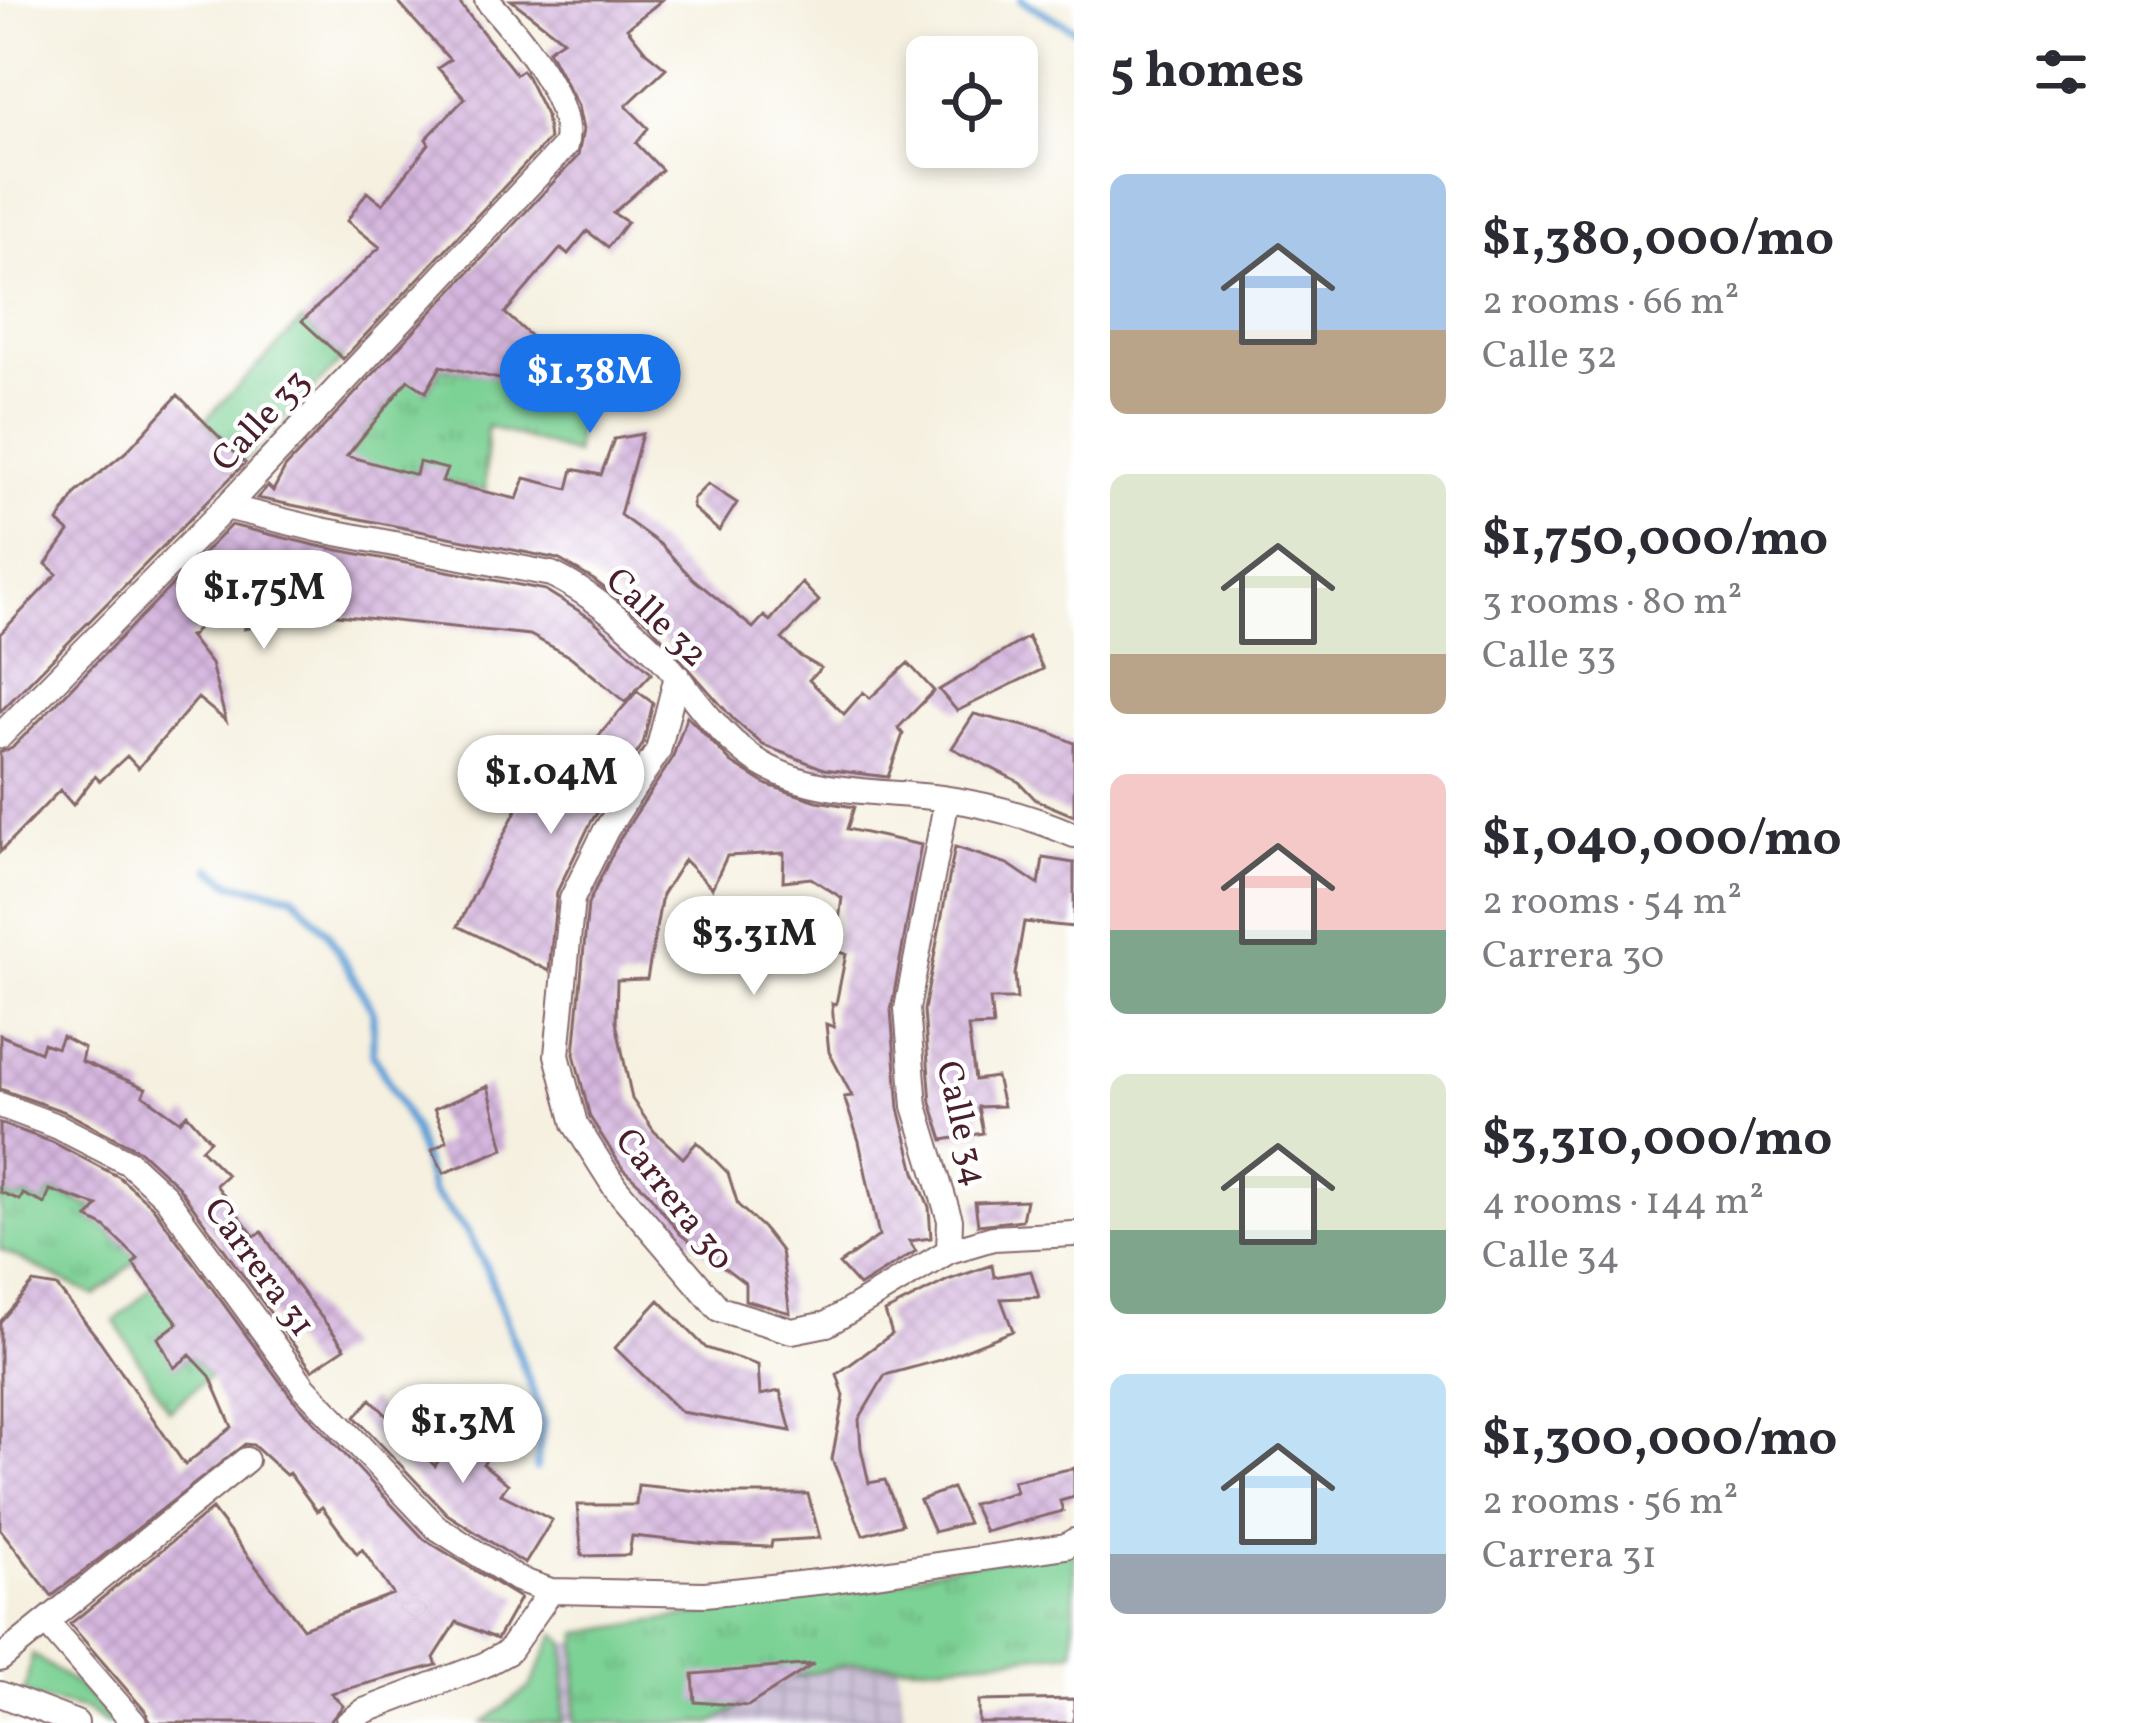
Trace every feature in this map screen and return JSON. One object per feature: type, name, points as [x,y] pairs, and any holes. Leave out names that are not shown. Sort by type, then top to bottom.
[{"type":"street","name":"Calle 33","points":[[0,736],[226,507],[565,146],[567,118],[529,51],[487,0]]},
{"type":"street","name":"Calle 32","points":[[226,507],[551,574],[580,587],[677,676],[694,703],[755,760],[818,787],[946,799],[1024,816],[1074,835]]},
{"type":"street","name":"Carrera 30","points":[[677,676],[658,751],[606,830],[572,899],[557,1055],[575,1124],[615,1187],[719,1309],[793,1331],[827,1324],[949,1250]]},
{"type":"street","name":"Calle 34","points":[[946,799],[907,1009],[915,1106],[950,1220],[949,1250]]},
{"type":"street","name":"Carrera 31","points":[[0,1105],[59,1127],[129,1163],[165,1196],[304,1387],[436,1527],[485,1561],[550,1591]]},
{"type":"street","points":[[949,1250],[993,1238],[1074,1234]]},
{"type":"street","points":[[0,1659],[246,1460]]},
{"type":"street","points":[[348,1723],[364,1711],[508,1652],[550,1591],[706,1594],[912,1570],[1074,1541]]},
{"type":"street","points":[[46,1622],[134,1723]]},
{"type":"street","points":[[0,1694],[76,1723]]},
{"type":"shaded area","points":[[888,1597],[905,1723],[563,1723],[566,1644]]},
{"type":"green space","points":[[302,321],[343,359],[244,461],[204,421]]},
{"type":"green space","points":[[441,367],[583,393],[575,454],[487,426],[485,492],[442,480],[419,463],[415,479],[344,460],[385,409],[401,368],[426,392]]},
{"type":"green space","points":[[51,1190],[95,1209],[89,1218],[138,1259],[95,1296],[0,1249],[0,1194],[20,1200],[23,1195],[45,1204]]},
{"type":"green space","points":[[153,1286],[178,1323],[158,1338],[175,1367],[191,1356],[210,1376],[169,1411],[115,1321]]},
{"type":"green space","points":[[1074,1549],[1074,1652],[927,1665],[854,1663],[792,1678],[712,1723],[575,1723],[578,1633],[871,1587],[955,1565]]},
{"type":"green space","points":[[556,1633],[566,1644],[563,1723],[483,1723],[530,1687]]},
{"type":"green space","points":[[32,1654],[77,1685],[117,1723],[104,1723],[87,1710],[24,1695]]},
{"type":"building","points":[[396,0],[457,0],[516,74],[522,70],[527,77],[546,115],[549,139],[343,359],[302,321],[380,247],[347,221],[367,192],[383,204],[429,144],[426,139],[465,98],[438,68],[450,60]]},
{"type":"building","points":[[511,0],[662,0],[627,28],[666,68],[626,106],[648,128],[636,143],[662,170],[613,213],[627,222],[608,247],[587,231],[568,254],[561,248],[505,313],[545,349],[559,354],[539,375],[516,356],[508,381],[441,366],[426,392],[408,380],[347,456],[416,475],[419,462],[447,469],[442,482],[517,499],[525,478],[568,489],[573,469],[601,475],[614,439],[642,434],[620,515],[661,545],[692,578],[753,628],[764,616],[770,621],[802,583],[819,601],[782,639],[821,668],[809,680],[844,714],[863,692],[870,698],[908,663],[934,691],[898,728],[903,734],[888,777],[824,769],[763,745],[734,720],[648,622],[558,559],[257,498],[268,486],[273,491],[285,468],[578,156],[583,130],[578,106],[548,50],[563,40]]},
{"type":"building","points":[[178,395],[245,463],[0,712],[0,634],[57,574],[46,564],[69,532],[58,522],[76,493],[127,451]]},
{"type":"building","points":[[708,484],[737,503],[719,531],[693,508],[693,499]]},
{"type":"building","points":[[231,525],[545,590],[592,619],[652,673],[625,702],[571,657],[530,635],[318,613],[244,629],[245,559],[189,636],[211,664],[226,721],[198,698],[138,768],[127,756],[100,781],[95,776],[73,805],[60,790],[0,852],[0,752],[12,748]]},
{"type":"building","points":[[1028,637],[1043,669],[957,711],[939,690]]},
{"type":"building","points":[[637,691],[653,703],[643,744],[591,822],[557,892],[549,971],[458,926],[551,741],[579,759]]},
{"type":"building","points":[[974,714],[1049,732],[1074,743],[1074,816],[1036,800],[1019,782],[952,748]]},
{"type":"building","points":[[687,716],[732,763],[767,785],[854,807],[847,829],[921,845],[891,1010],[899,1108],[929,1207],[931,1238],[909,1241],[916,1251],[859,1286],[839,1264],[879,1236],[859,1141],[844,1097],[852,1096],[829,1052],[826,1024],[834,1027],[832,1003],[836,1004],[846,954],[835,951],[842,898],[811,878],[783,881],[784,853],[727,856],[712,888],[684,860],[662,895],[647,979],[617,980],[616,1022],[632,1099],[654,1131],[683,1158],[697,1142],[728,1173],[738,1205],[781,1251],[790,1313],[745,1300],[745,1283],[680,1234],[623,1169],[590,1117],[574,1054],[588,904],[620,838],[672,759]]},
{"type":"building","points":[[955,847],[1008,864],[1039,885],[1043,858],[1074,863],[1074,927],[1024,922],[1015,974],[1017,999],[990,999],[993,1026],[968,1027],[975,1080],[996,1077],[1003,1106],[978,1107],[983,1133],[943,1140],[931,1103],[924,1010]]},
{"type":"building","points":[[0,1035],[40,1052],[43,1043],[57,1048],[62,1036],[84,1048],[81,1061],[146,1088],[143,1095],[180,1121],[187,1114],[210,1140],[201,1149],[227,1175],[216,1185],[254,1236],[262,1232],[345,1348],[312,1370],[178,1186],[140,1151],[65,1112],[0,1089]]},
{"type":"building","points":[[488,1086],[504,1149],[444,1173],[432,1150],[447,1141],[434,1109]]},
{"type":"building","points":[[0,1123],[52,1142],[119,1177],[153,1207],[292,1398],[424,1539],[520,1598],[497,1639],[457,1622],[434,1658],[437,1665],[331,1693],[343,1706],[329,1723],[150,1723],[146,1712],[70,1624],[212,1509],[303,1628],[393,1594],[362,1549],[357,1554],[289,1473],[245,1444],[52,1596],[0,1529],[0,1322],[33,1283],[57,1287],[185,1465],[232,1427],[210,1376],[190,1355],[174,1368],[158,1338],[178,1323],[133,1264],[138,1259],[105,1227],[88,1218],[98,1206],[50,1190],[45,1204],[23,1194],[20,1200],[0,1192]]},
{"type":"building","points":[[1026,1200],[1022,1220],[978,1225],[975,1202]]},
{"type":"building","points":[[992,1265],[994,1277],[1031,1271],[1039,1297],[1001,1299],[1013,1331],[940,1360],[885,1375],[859,1419],[861,1448],[869,1483],[885,1480],[902,1524],[863,1535],[832,1459],[844,1396],[837,1374],[892,1334],[885,1312],[948,1280]]},
{"type":"building","points":[[659,1300],[706,1348],[758,1365],[760,1395],[780,1391],[791,1431],[681,1412],[615,1348]]},
{"type":"building","points":[[371,1399],[435,1466],[461,1425],[491,1452],[483,1464],[508,1484],[501,1494],[552,1520],[525,1564],[447,1514],[355,1417]]},
{"type":"building","points":[[1074,1468],[1074,1497],[1060,1501],[1063,1511],[985,1532],[972,1504],[1016,1492],[1013,1481]]},
{"type":"building","points":[[638,1485],[728,1494],[808,1494],[820,1538],[772,1541],[771,1547],[632,1536],[629,1555],[582,1556],[577,1505],[636,1505]]},
{"type":"building","points":[[952,1488],[968,1523],[934,1532],[920,1500]]},
{"type":"building","points":[[814,1664],[748,1706],[695,1702],[693,1674]]},
{"type":"building","points":[[1074,1699],[1074,1723],[979,1723],[979,1701]]},
{"type":"waterway","points":[[1021,0],[1074,29]]},
{"type":"waterway","points":[[211,869],[233,884],[293,895],[327,932],[373,1011],[373,1054],[413,1128],[433,1193],[466,1230],[485,1265],[533,1392],[543,1422],[536,1468]]}]
